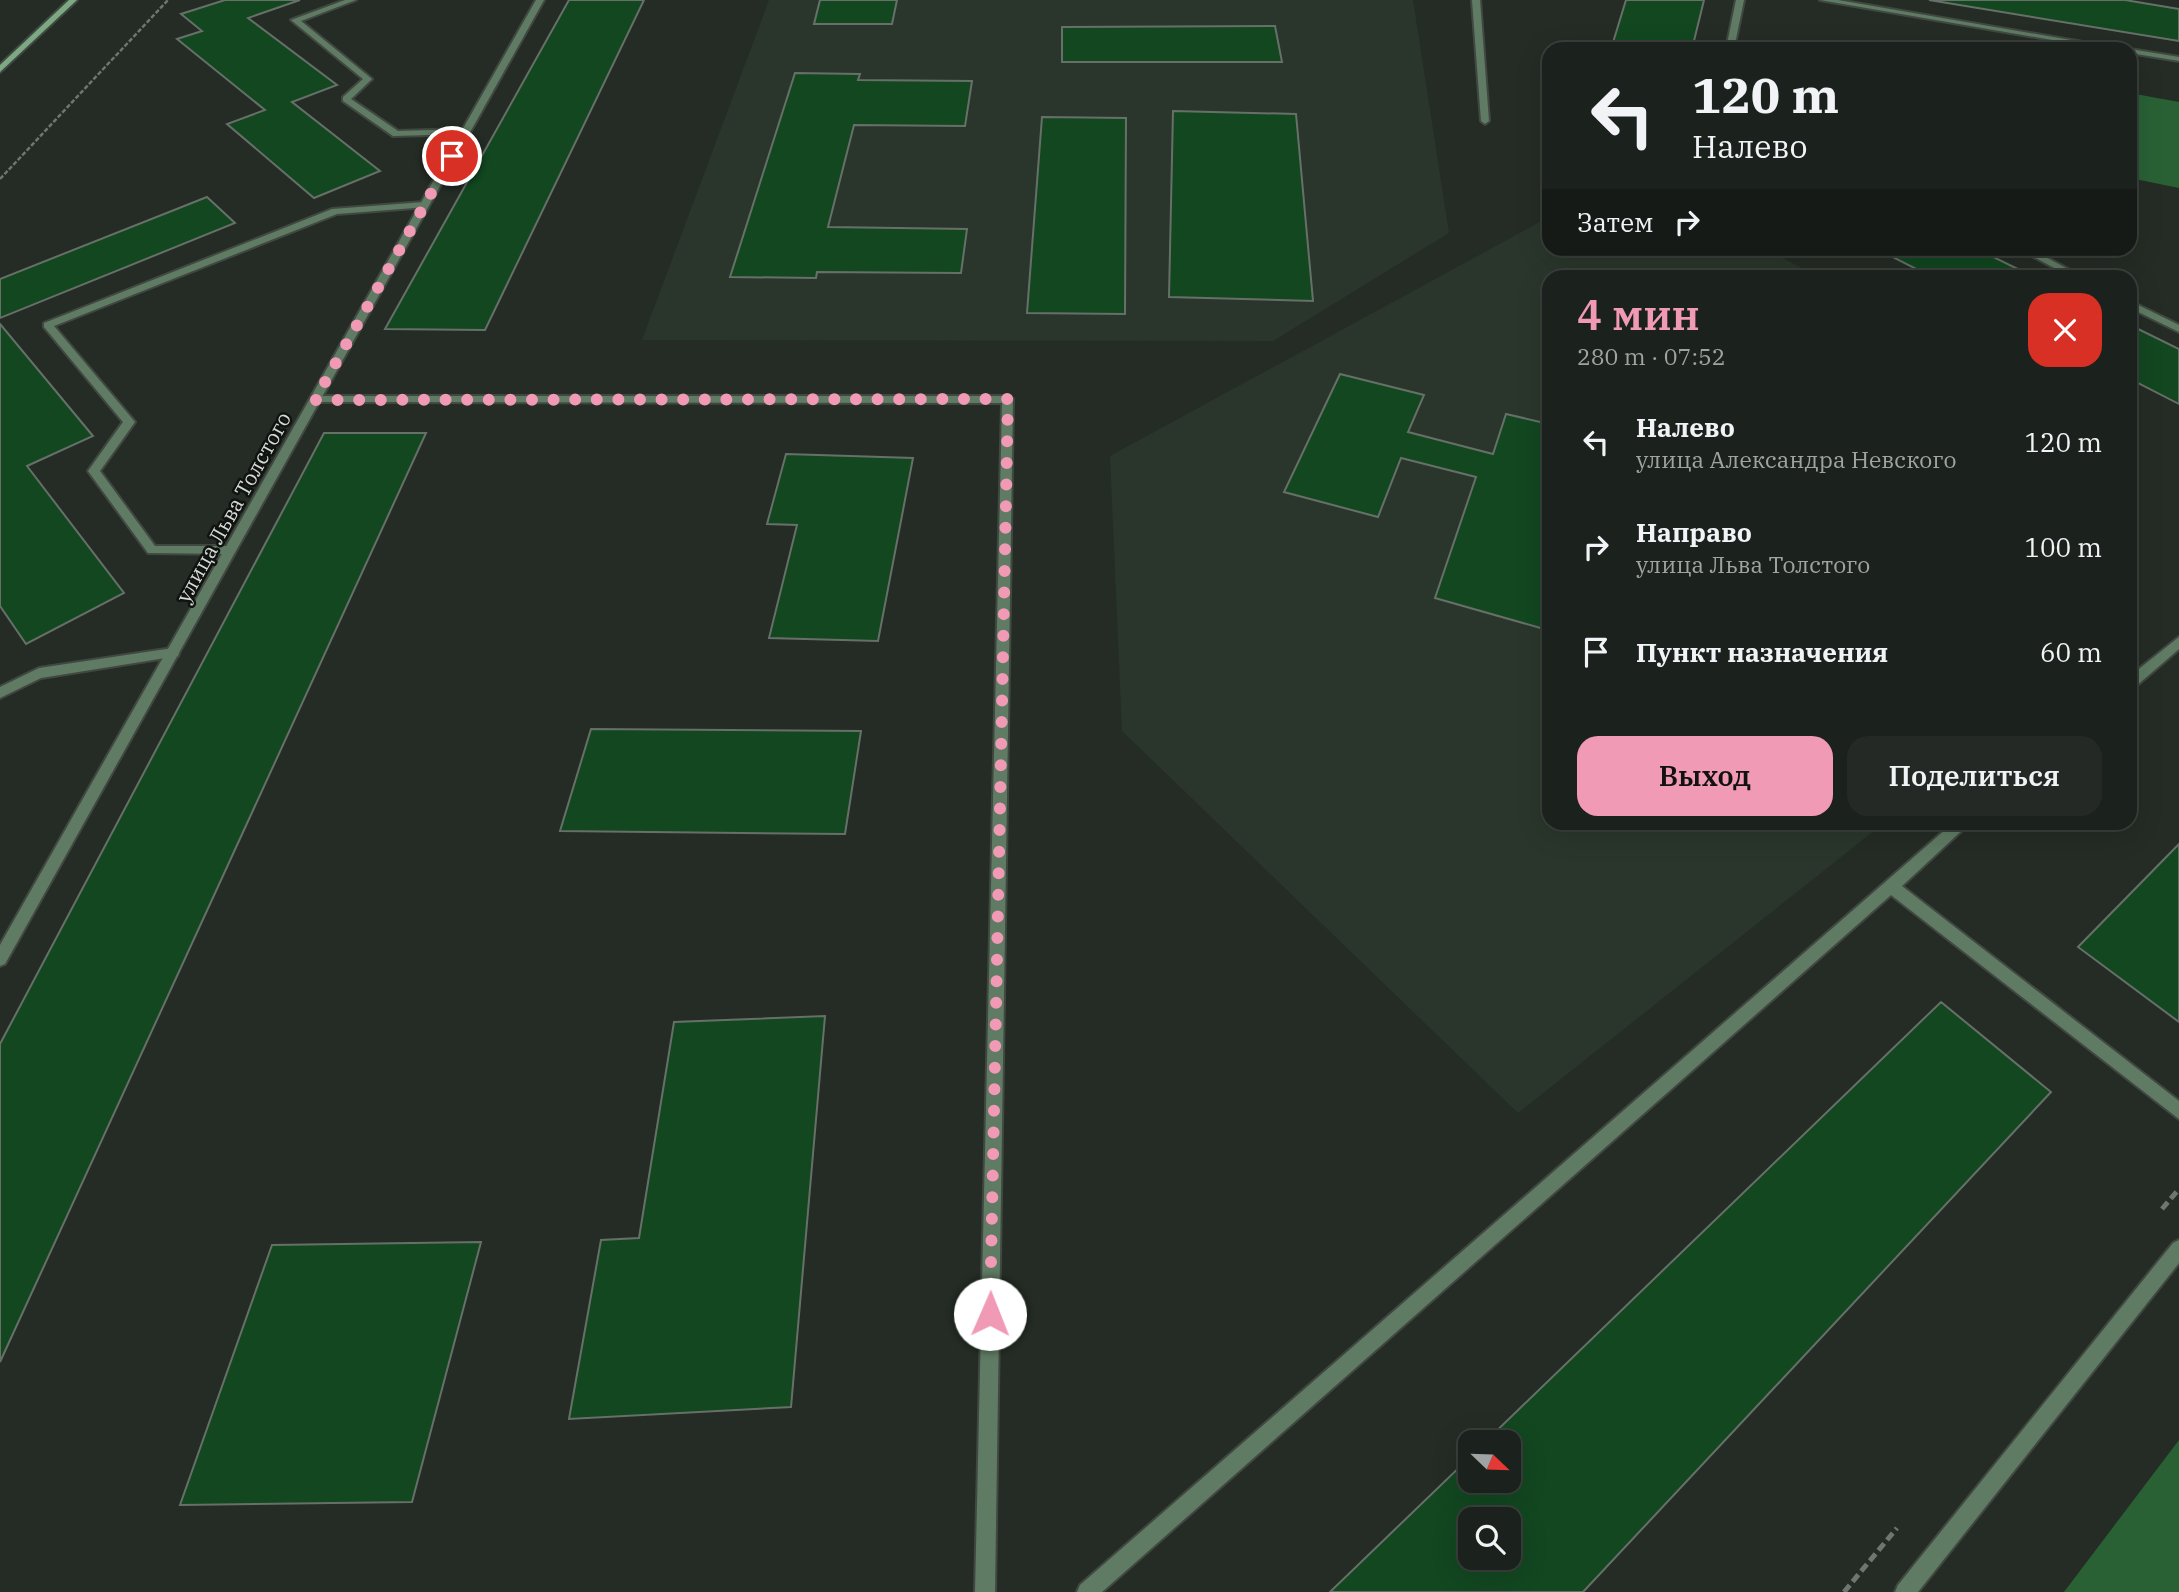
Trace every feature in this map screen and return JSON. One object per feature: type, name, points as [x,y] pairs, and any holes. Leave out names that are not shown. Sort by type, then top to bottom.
[{"type":"main road","points":[[0,70],[73,0]]},
{"type":"street","points":[[352,0],[295,20],[368,79],[346,99],[396,134],[466,132]]},
{"type":"street","name":"улица Льва Толстого","points":[[0,960],[540,0]]},
{"type":"street","points":[[1476,0],[1485,121]]},
{"type":"street","points":[[1731,42],[1740,0]]},
{"type":"street","points":[[1824,0],[2077,42]]},
{"type":"street","points":[[2137,52],[2179,59]]},
{"type":"street","points":[[230,550],[152,550],[94,471],[128,422],[48,325],[335,211],[424,205]]},
{"type":"street","points":[[2037,256],[2064,270]]},
{"type":"street","points":[[2137,308],[2179,329]]},
{"type":"street","points":[[315,400],[1008,399],[985,1592]]},
{"type":"street","points":[[2137,677],[2179,642]]},
{"type":"street","points":[[0,693],[39,673],[173,653]]},
{"type":"street","points":[[1087,1592],[1956,830]]},
{"type":"street","points":[[1890,886],[2179,1111]]},
{"type":"street","points":[[1905,1592],[2179,1249]]},
{"type":"path","points":[[0,179],[168,0]]},
{"type":"shaded area","points":[[769,0],[1413,0],[1449,233],[1273,341],[642,340]]},
{"type":"shaded area","points":[[1542,221],[1542,256],[1778,256],[1805,270],[1542,270],[1542,830],[1875,830],[1518,1113],[1122,731],[1110,456]]},
{"type":"green space","points":[[2137,94],[2179,102],[2179,188],[2137,179]]},
{"type":"green space","points":[[2179,1440],[2179,1592],[2064,1592]]},
{"type":"building","points":[[225,0],[300,0],[248,18],[337,85],[292,102],[380,171],[314,198],[227,124],[265,110],[177,39],[202,31],[181,14]]},
{"type":"building","points":[[569,0],[644,0],[485,330],[385,329]]},
{"type":"building","points":[[820,0],[897,0],[892,24],[814,24]]},
{"type":"building","points":[[1626,0],[1704,0],[1694,42],[1613,42]]},
{"type":"building","points":[[1929,0],[2125,0],[2179,9],[2179,41]]},
{"type":"building","points":[[1275,26],[1282,62],[1062,62],[1062,27]]},
{"type":"building","points":[[795,73],[860,74],[858,80],[972,81],[965,126],[854,125],[828,227],[967,229],[961,273],[817,272],[816,278],[730,277]]},
{"type":"building","points":[[1173,111],[1296,114],[1313,301],[1169,297]]},
{"type":"building","points":[[1042,117],[1126,118],[1125,314],[1027,313]]},
{"type":"building","points":[[207,197],[235,223],[0,318],[0,279]]},
{"type":"building","points":[[1891,256],[1991,256],[2020,270],[1918,270]]},
{"type":"building","points":[[0,324],[93,436],[27,466],[124,593],[26,644],[0,606]]},
{"type":"building","points":[[2137,328],[2179,349],[2179,404],[2137,383]]},
{"type":"building","points":[[1340,374],[1424,395],[1408,432],[1493,454],[1506,414],[1542,422],[1542,628],[1435,598],[1476,477],[1401,458],[1378,517],[1284,492]]},
{"type":"building","points":[[324,433],[426,433],[0,1362],[0,1044]]},
{"type":"building","points":[[786,454],[913,458],[878,641],[769,638],[797,525],[767,524]]},
{"type":"building","points":[[591,729],[861,731],[845,834],[560,831]]},
{"type":"building","points":[[2179,844],[2179,1022],[2078,947]]},
{"type":"building","points":[[1941,1002],[2051,1092],[1583,1592],[1330,1592],[1458,1469],[1458,1493],[1521,1493],[1521,1430],[1497,1430]]},
{"type":"building","points":[[825,1016],[791,1407],[569,1419],[601,1240],[639,1238],[674,1022]]},
{"type":"building","points":[[481,1242],[412,1502],[180,1505],[272,1245]]},
{"type":"route","points":[[452,156],[315,400],[1008,399],[990,1314]]}]
